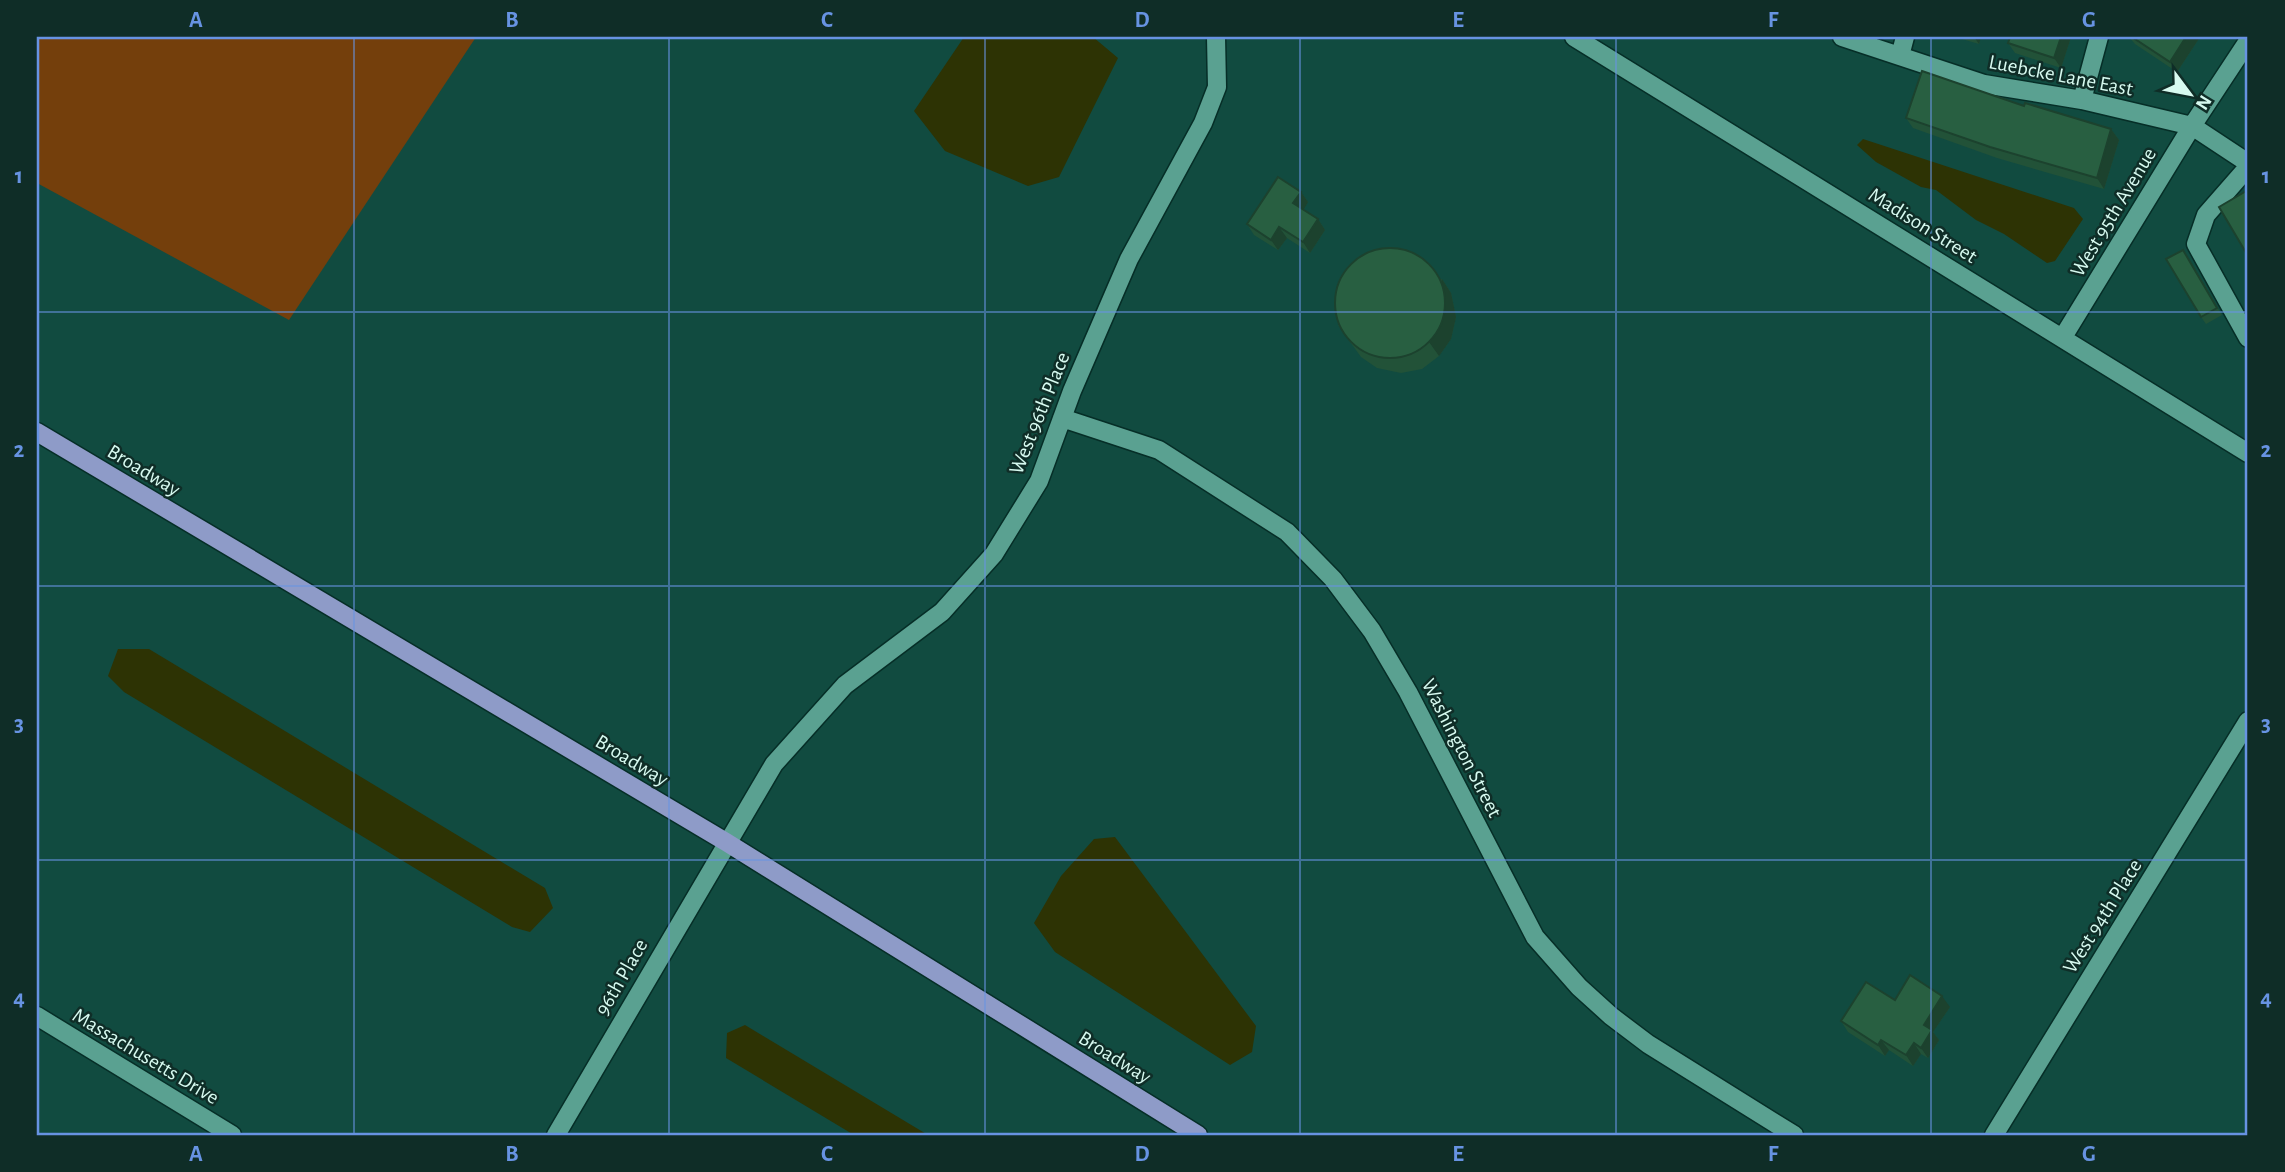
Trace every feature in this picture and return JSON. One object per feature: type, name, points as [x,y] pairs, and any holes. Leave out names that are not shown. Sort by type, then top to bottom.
[{"type":"main road","name":"Broadway","points":[[37,432],[726,842],[1198,1135]]},
{"type":"street","name":"West 96th Place","points":[[726,842],[774,764],[845,685],[942,612],[994,554],[1039,481],[1062,418],[1129,260],[1203,123],[1217,88],[1216,37]]},
{"type":"street","name":"Madison Street","points":[[1574,37],[2248,453]]},
{"type":"street","name":"Luebcke Lane East","points":[[1842,37],[1984,84],[2082,100],[2192,127],[2248,165]]},
{"type":"street","points":[[1900,56],[1905,37]]},
{"type":"street","points":[[2082,100],[2099,37]]},
{"type":"street","name":"West 95th Avenue","points":[[2063,337],[2248,41]]},
{"type":"street","points":[[2248,165],[2206,215],[2196,243],[2248,338]]},
{"type":"street","name":"Washington Street","points":[[1062,418],[1159,450],[1287,532],[1333,579],[1372,631],[1408,692],[1535,937],[1579,987],[1611,1016],[1648,1044],[1794,1135]]},
{"type":"street","name":"West 94th Place","points":[[1994,1135],[2248,721]]},
{"type":"street","name":"96th Place","points":[[556,1135],[726,842]]},
{"type":"street","name":"Massachusetts Drive","points":[[37,1016],[232,1135]]},
{"type":"shaded area","points":[[37,37],[476,37],[289,320],[37,183]]},
{"type":"shaded area","points":[[964,37],[1093,37],[1118,58],[1059,177],[1028,186],[945,151],[914,111]]},
{"type":"shaded area","points":[[1863,139],[2074,208],[2083,219],[2055,261],[2047,263],[2004,234],[1976,220],[1936,190],[1921,187],[1876,162],[1857,145]]},
{"type":"shaded area","points":[[118,649],[149,649],[545,888],[553,908],[530,932],[512,927],[124,692],[108,676]]},
{"type":"shaded area","points":[[1115,837],[1256,1026],[1252,1052],[1230,1065],[1055,952],[1034,923],[1061,876],[1094,839]]},
{"type":"shaded area","points":[[745,1025],[928,1135],[854,1135],[726,1058],[727,1033]]},
{"type":"building","points":[[2010,37],[2061,37],[2054,58],[2008,43]]},
{"type":"building","points":[[2132,37],[2186,37],[2170,62]]},
{"type":"building","points":[[1922,71],[2024,106],[2025,103],[2111,129],[2097,178],[1990,147],[1906,118]]},
{"type":"building","points":[[1278,177],[1301,192],[1293,203],[1318,219],[1303,242],[1279,227],[1271,240],[1247,224]]},
{"type":"building","points":[[2248,190],[2248,256],[2219,207]]},
{"type":"building","points":[[1390,248],[1411,252],[1429,264],[1441,282],[1445,303],[1441,324],[1429,342],[1411,354],[1390,358],[1369,354],[1351,342],[1339,324],[1335,303],[1339,282],[1351,264],[1369,252]]},
{"type":"building","points":[[2183,250],[2217,308],[2201,317],[2166,259]]},
{"type":"building","points":[[1910,975],[1942,996],[1924,1025],[1932,1030],[1921,1048],[1914,1043],[1906,1055],[1881,1040],[1878,1045],[1841,1021],[1866,982],[1895,1000]]}]
